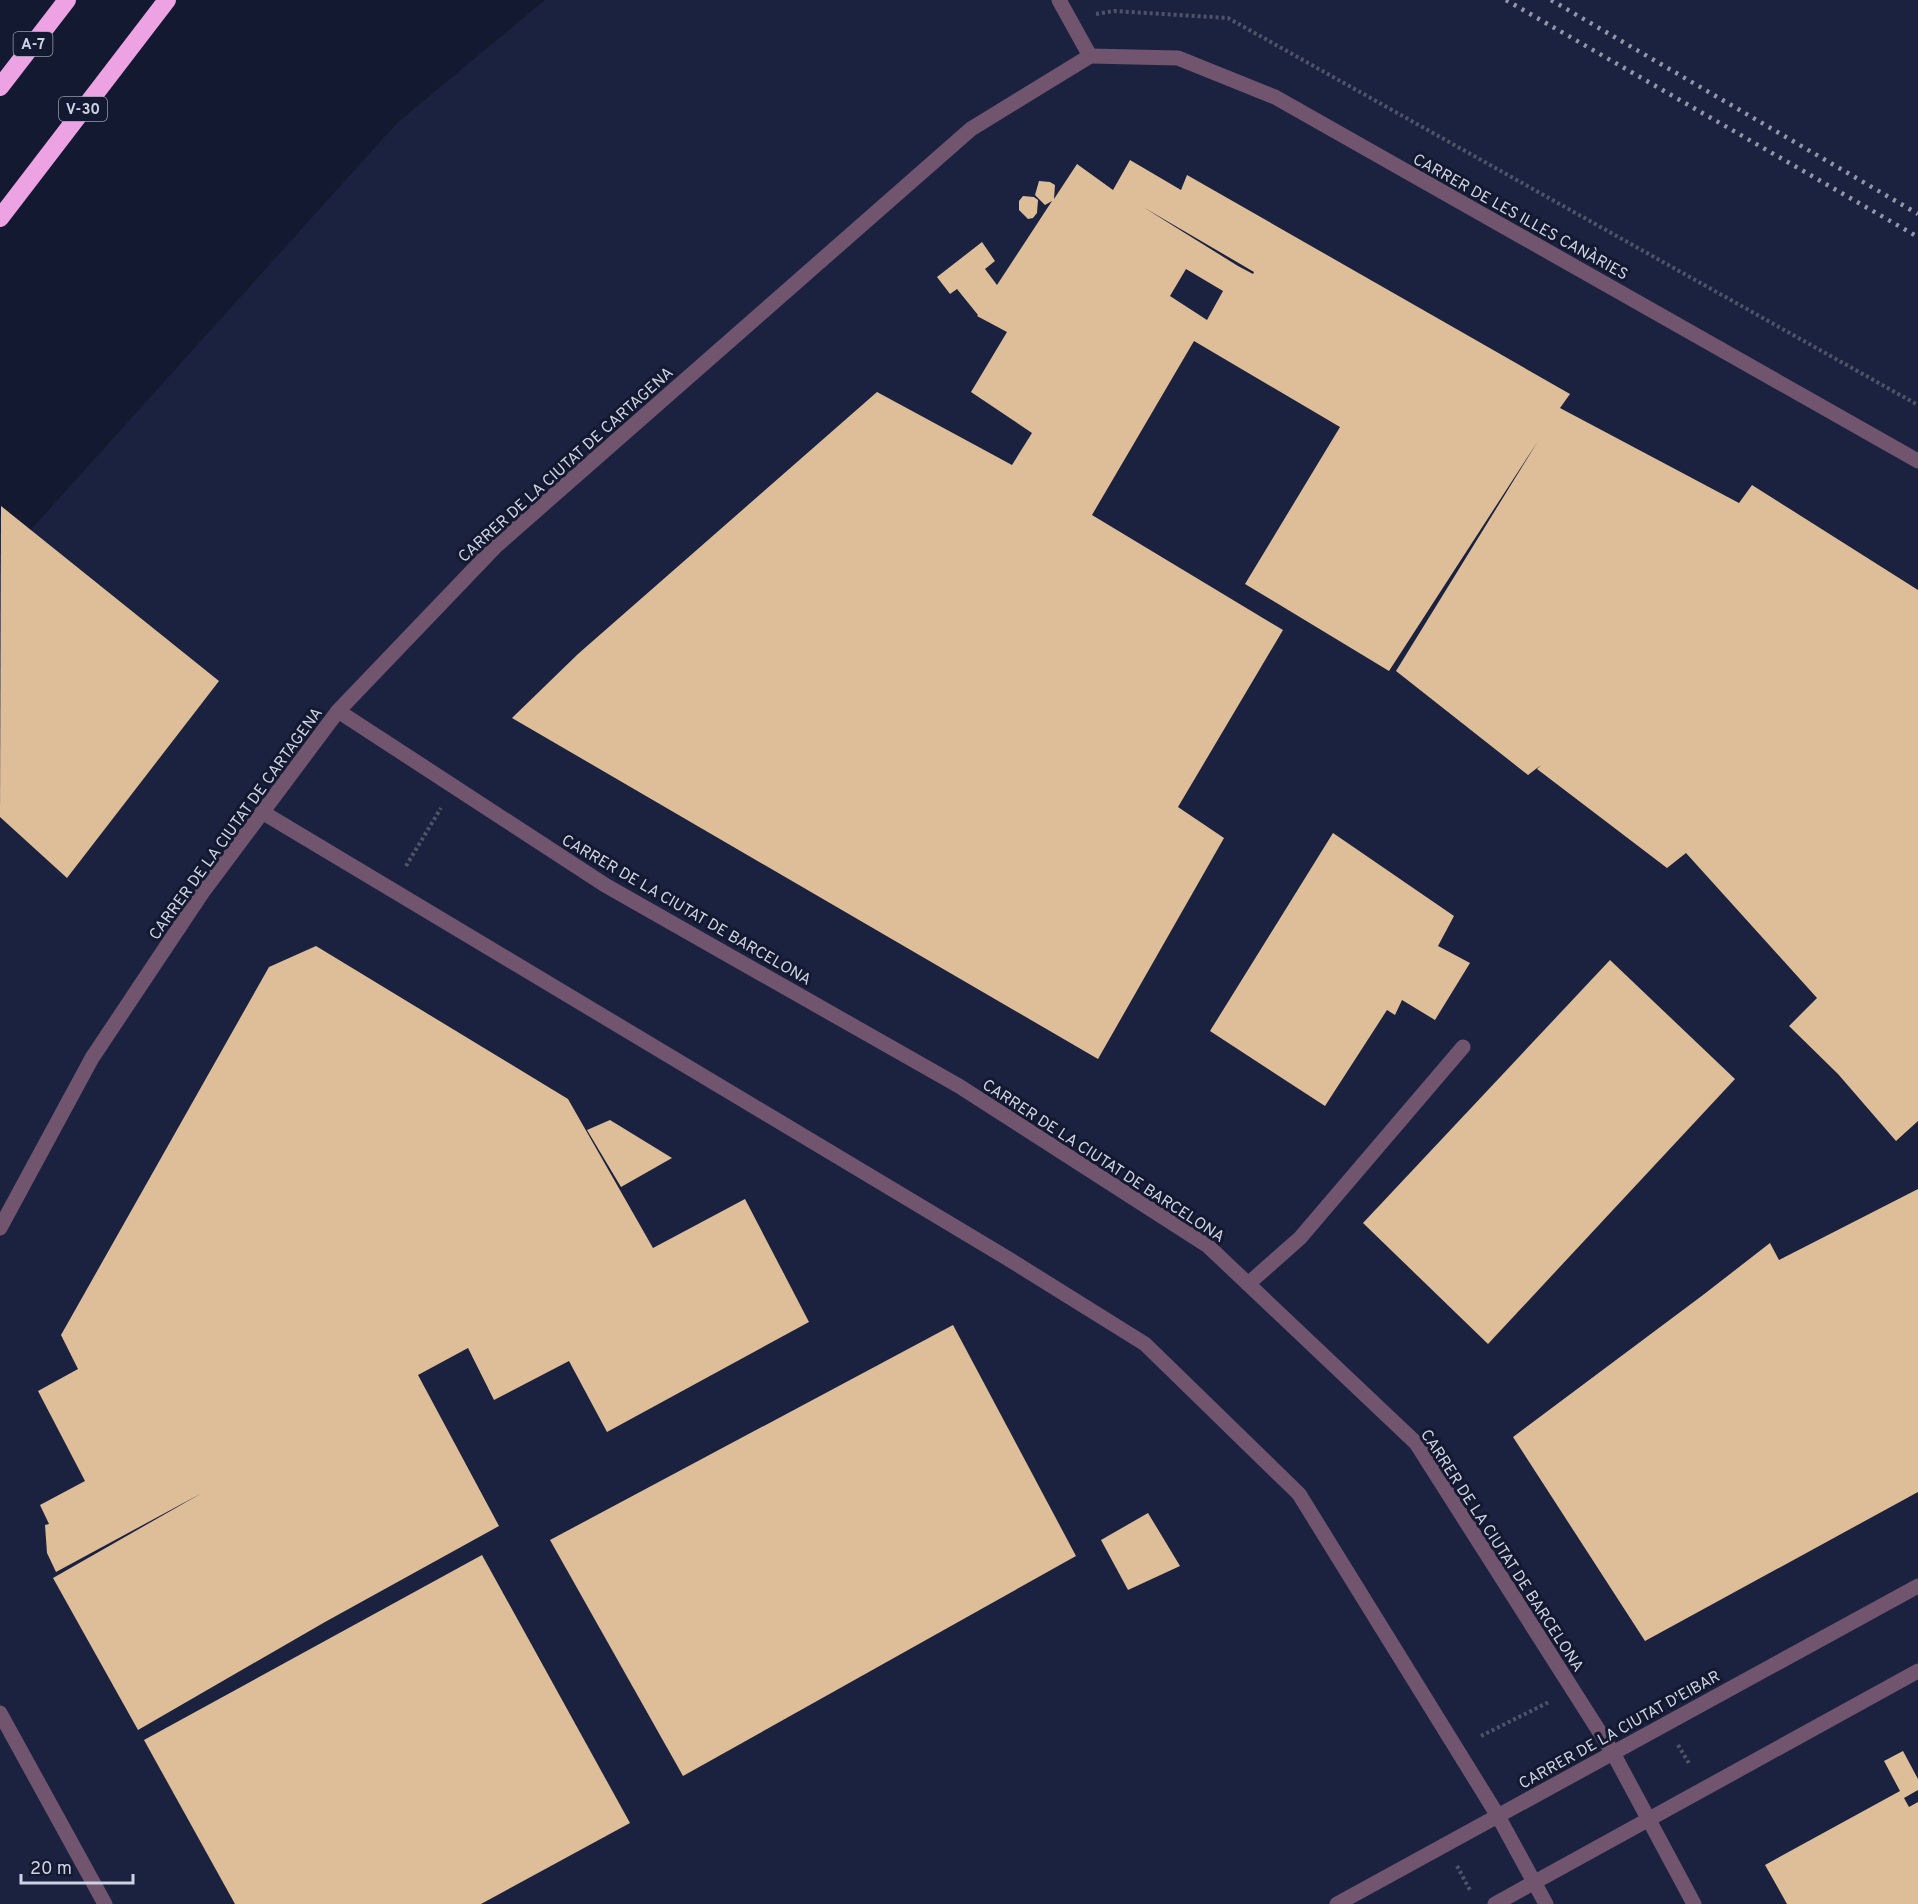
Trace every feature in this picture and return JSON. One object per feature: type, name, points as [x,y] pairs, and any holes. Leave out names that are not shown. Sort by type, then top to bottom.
[{"type":"highway","name":"A-7","points":[[0,87],[67,0]]},
{"type":"highway","name":"V-30","points":[[0,218],[167,0]]},
{"type":"street","points":[[1059,0],[1090,56]]},
{"type":"street","name":"CARRER DE LES ILLES CANÀRIES","points":[[1090,56],[1178,58],[1275,97],[1918,461]]},
{"type":"street","name":"CARRER DE LA CIUTAT DE CARTAGENA","points":[[0,1228],[92,1058],[202,894],[338,711],[496,546],[971,129],[1090,56]]},
{"type":"street","name":"CARRER DE LA CIUTAT DE BARCELONA","points":[[338,711],[605,885],[959,1086],[1208,1246],[1416,1443],[1613,1753],[1694,1904]]},
{"type":"street","points":[[262,813],[986,1246],[1145,1344],[1299,1494],[1498,1816],[1546,1904]]},
{"type":"street","points":[[1248,1284],[1300,1238],[1463,1047]]},
{"type":"street","name":"CARRER DE LA CIUTAT D'EIBAR","points":[[1337,1904],[1918,1586]]},
{"type":"street","points":[[1495,1904],[1918,1671]]},
{"type":"street","points":[[0,1713],[105,1904]]},
{"type":"path","points":[[1069,18],[1114,11],[1228,18],[1918,405]]},
{"type":"path","points":[[392,890],[454,787]]},
{"type":"path","points":[[1456,1748],[1573,1690]]},
{"type":"path","points":[[1666,1724],[1704,1789]]},
{"type":"path","points":[[1446,1845],[1472,1894]]},
{"type":"shaded area","points":[[545,0],[1918,0],[1918,1904],[0,1904],[0,564],[397,123]]},
{"type":"building","points":[[1130,160],[1181,190],[1187,175],[1570,394],[1560,408],[1739,503],[1752,485],[1918,590],[1918,1121],[1896,1141],[1838,1074],[1789,1026],[1817,998],[1686,853],[1667,868],[1537,769],[1541,765],[1528,775],[1396,671],[1538,441],[1389,671],[1245,584],[1340,427],[1194,341],[1092,515],[1283,630],[1178,807],[1224,838],[1098,1059],[512,718],[578,654],[877,392],[1012,465],[1032,433],[971,392],[1007,332],[977,316],[957,289],[950,294],[937,277],[982,242],[995,261],[985,269],[997,285],[1052,201],[1045,205],[1035,195],[1039,181],[1055,185],[1054,199],[1077,164],[1113,190]],"holes":[[[1143,207],[1254,272],[1253,274],[1238,266]],[[1186,269],[1223,291],[1207,320],[1170,296]]]},
{"type":"building","points":[[1023,196],[1034,197],[1038,200],[1037,213],[1033,218],[1028,219],[1019,210],[1019,201]]},
{"type":"building","points":[[1,506],[219,681],[67,878],[0,817]]},
{"type":"building","points":[[1333,833],[1454,916],[1438,946],[1470,963],[1435,1020],[1402,1000],[1395,1015],[1387,1010],[1325,1106],[1210,1031]]},
{"type":"building","points":[[316,946],[568,1099],[653,1248],[745,1199],[809,1322],[607,1432],[569,1361],[494,1400],[468,1348],[418,1375],[499,1526],[325,1622],[138,1730],[53,1578],[202,1493],[56,1572],[47,1553],[45,1525],[49,1524],[40,1505],[85,1481],[38,1391],[78,1369],[61,1335],[269,967]]},
{"type":"building","points":[[1610,960],[1735,1079],[1488,1344],[1363,1223]]},
{"type":"building","points":[[610,1120],[672,1158],[621,1187],[587,1130]]},
{"type":"building","points":[[1918,1189],[1918,1492],[1645,1641],[1513,1437],[1770,1243],[1779,1260]]},
{"type":"building","points":[[953,1325],[1076,1556],[683,1776],[550,1540]]},
{"type":"building","points":[[1148,1513],[1180,1566],[1128,1590],[1101,1540]]},
{"type":"building","points":[[482,1555],[630,1823],[481,1904],[235,1904],[144,1740]]},
{"type":"building","points":[[1903,1751],[1918,1779],[1918,1790],[1904,1798],[1909,1807],[1918,1802],[1918,1904],[1787,1904],[1765,1865],[1900,1791],[1884,1761]]},
{"type":"railway","points":[[1506,0],[1918,237]]},
{"type":"railway","points":[[1551,0],[1918,214]]}]
